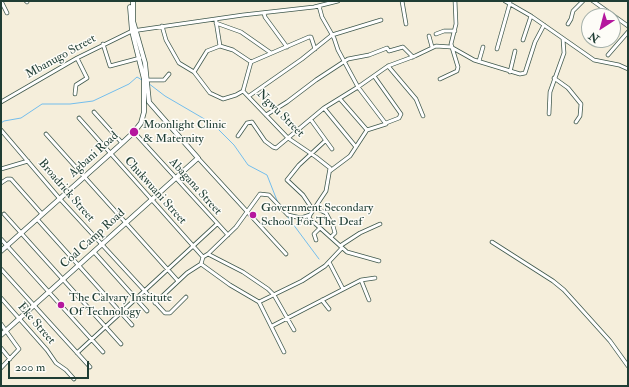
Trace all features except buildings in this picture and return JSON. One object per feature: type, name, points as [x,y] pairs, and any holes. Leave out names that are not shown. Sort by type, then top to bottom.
[{"type":"main road","name":"Agbani Road","points":[[132,1],[130,15],[150,104]]},
{"type":"main road","name":"Agbani Road","points":[[1,251],[134,132],[142,120],[145,63],[134,31]]},
{"type":"main road","points":[[144,104],[150,104],[198,158]]},
{"type":"main road","name":"Coal Camp Road","points":[[1,335],[198,158]]},
{"type":"street","points":[[1,1],[6,12]]},
{"type":"street","name":"Mbanugo Street","points":[[1,102],[76,58],[103,44],[134,31],[162,26],[216,21],[264,12],[319,6],[338,1]]},
{"type":"street","points":[[402,1],[406,24]]},
{"type":"street","points":[[440,79],[456,71],[458,67],[451,47],[455,31],[455,1]]},
{"type":"street","points":[[506,1],[531,16],[597,62],[619,65],[628,69]]},
{"type":"street","points":[[568,24],[573,11],[583,1]]},
{"type":"street","points":[[593,1],[628,26]]},
{"type":"street","points":[[497,49],[510,3]]},
{"type":"street","points":[[319,6],[322,17],[358,87],[386,123]]},
{"type":"street","points":[[264,12],[265,17],[287,47]]},
{"type":"street","points":[[523,40],[531,16]]},
{"type":"street","points":[[249,96],[315,49],[332,35],[381,20]]},
{"type":"street","points":[[216,21],[220,46]]},
{"type":"street","points":[[216,21],[241,32],[271,53]]},
{"type":"street","points":[[238,136],[250,122],[265,141],[274,148],[311,120],[324,108],[340,99],[388,66],[413,57],[432,47],[451,47],[479,62],[510,72],[520,74],[524,73],[535,42],[544,25]]},
{"type":"street","points":[[162,26],[166,40],[180,63],[194,72],[206,89],[214,96],[227,98],[243,91],[251,62]]},
{"type":"street","points":[[436,34],[444,31],[455,31]]},
{"type":"street","points":[[608,54],[628,32]]},
{"type":"street","points":[[429,36],[432,47]]},
{"type":"street","points":[[251,62],[309,37],[311,37],[315,49]]},
{"type":"street","points":[[549,114],[550,92],[564,53],[563,39]]},
{"type":"street","points":[[103,44],[110,66],[140,58]]},
{"type":"street","points":[[194,72],[207,52],[220,46],[234,50],[251,62]]},
{"type":"street","points":[[479,62],[483,47]]},
{"type":"street","points":[[266,115],[344,61],[369,55],[387,48],[389,51],[405,48],[413,57]]},
{"type":"street","points":[[510,72],[515,51]]},
{"type":"street","points":[[75,94],[76,85],[87,78],[76,58]]},
{"type":"street","points":[[388,66],[416,99],[423,116]]},
{"type":"street","points":[[145,81],[164,80],[169,74]]},
{"type":"street","points":[[155,303],[178,281],[202,264],[203,257],[228,235],[260,194],[269,195],[288,215],[301,218],[310,215],[326,191],[330,171],[350,156],[366,130],[376,128],[399,118],[401,114],[374,76]]},
{"type":"street","points":[[554,78],[568,88],[580,104],[581,111],[576,122]]},
{"type":"street","name":"Ngwu Street","points":[[243,91],[288,138],[311,153],[325,164],[330,171]]},
{"type":"street","points":[[340,99],[366,130]]},
{"type":"street","points":[[324,108],[356,147]]},
{"type":"street","points":[[94,112],[122,143]]},
{"type":"street","name":"Chukwuani Street","points":[[79,118],[203,257]]},
{"type":"street","points":[[311,120],[332,149]]},
{"type":"street","name":"Broadrick Street","points":[[1,130],[60,199],[165,313],[169,314],[186,297]]},
{"type":"street","name":"Abagana Street","points":[[134,132],[228,235]]},
{"type":"street","points":[[46,134],[127,222],[178,281]]},
{"type":"street","points":[[325,141],[311,153],[286,180],[303,195],[314,209],[323,211],[333,226],[335,233],[331,238]]},
{"type":"street","points":[[198,158],[286,254]]},
{"type":"street","points":[[1,169],[28,161]]},
{"type":"street","points":[[1,182],[11,179],[42,214]]},
{"type":"street","points":[[4,214],[121,344]]},
{"type":"street","points":[[310,215],[309,218],[341,247],[354,254],[379,261]]},
{"type":"street","points":[[37,219],[132,325]]},
{"type":"street","points":[[77,353],[217,224]]},
{"type":"street","points":[[259,302],[302,280],[329,262],[341,247],[360,233],[380,224]]},
{"type":"street","points":[[316,240],[314,234],[320,228]]},
{"type":"street","points":[[1,239],[103,352]]},
{"type":"street","points":[[492,242],[554,281],[564,290],[610,341],[628,366]]},
{"type":"street","points":[[94,252],[147,311]]},
{"type":"street","points":[[208,254],[251,277],[274,295],[294,330]]},
{"type":"street","points":[[329,262],[343,289]]},
{"type":"street","points":[[202,264],[230,285],[259,302],[284,352]]},
{"type":"street","points":[[1,269],[90,367]]},
{"type":"street","points":[[272,326],[361,280],[375,278]]},
{"type":"street","points":[[361,280],[370,300]]},
{"type":"street","name":"Eke Street","points":[[1,298],[20,318],[56,363],[66,370],[74,379]]},
{"type":"street","points":[[322,300],[329,309]]},
{"type":"street","points":[[1,324],[19,346],[18,351],[1,368]]},
{"type":"street","points":[[1,348],[10,359]]},
{"type":"waterway","points":[[1,123],[4,121],[21,118],[42,104],[70,104],[93,101],[129,84],[137,77],[142,80]]},
{"type":"waterway","points":[[148,83],[165,96],[213,124],[234,145],[248,165],[267,175],[278,203]]},
{"type":"waterway","points":[[287,216],[319,259]]},
{"type":"place","name":"Moonlight Clinic & Maternity","points":[[134,132]]},
{"type":"place","name":"Government Secondary School For The Deaf","points":[[253,215]]},
{"type":"place","name":"The Calvary Institute Of Technology","points":[[61,305]]}]
